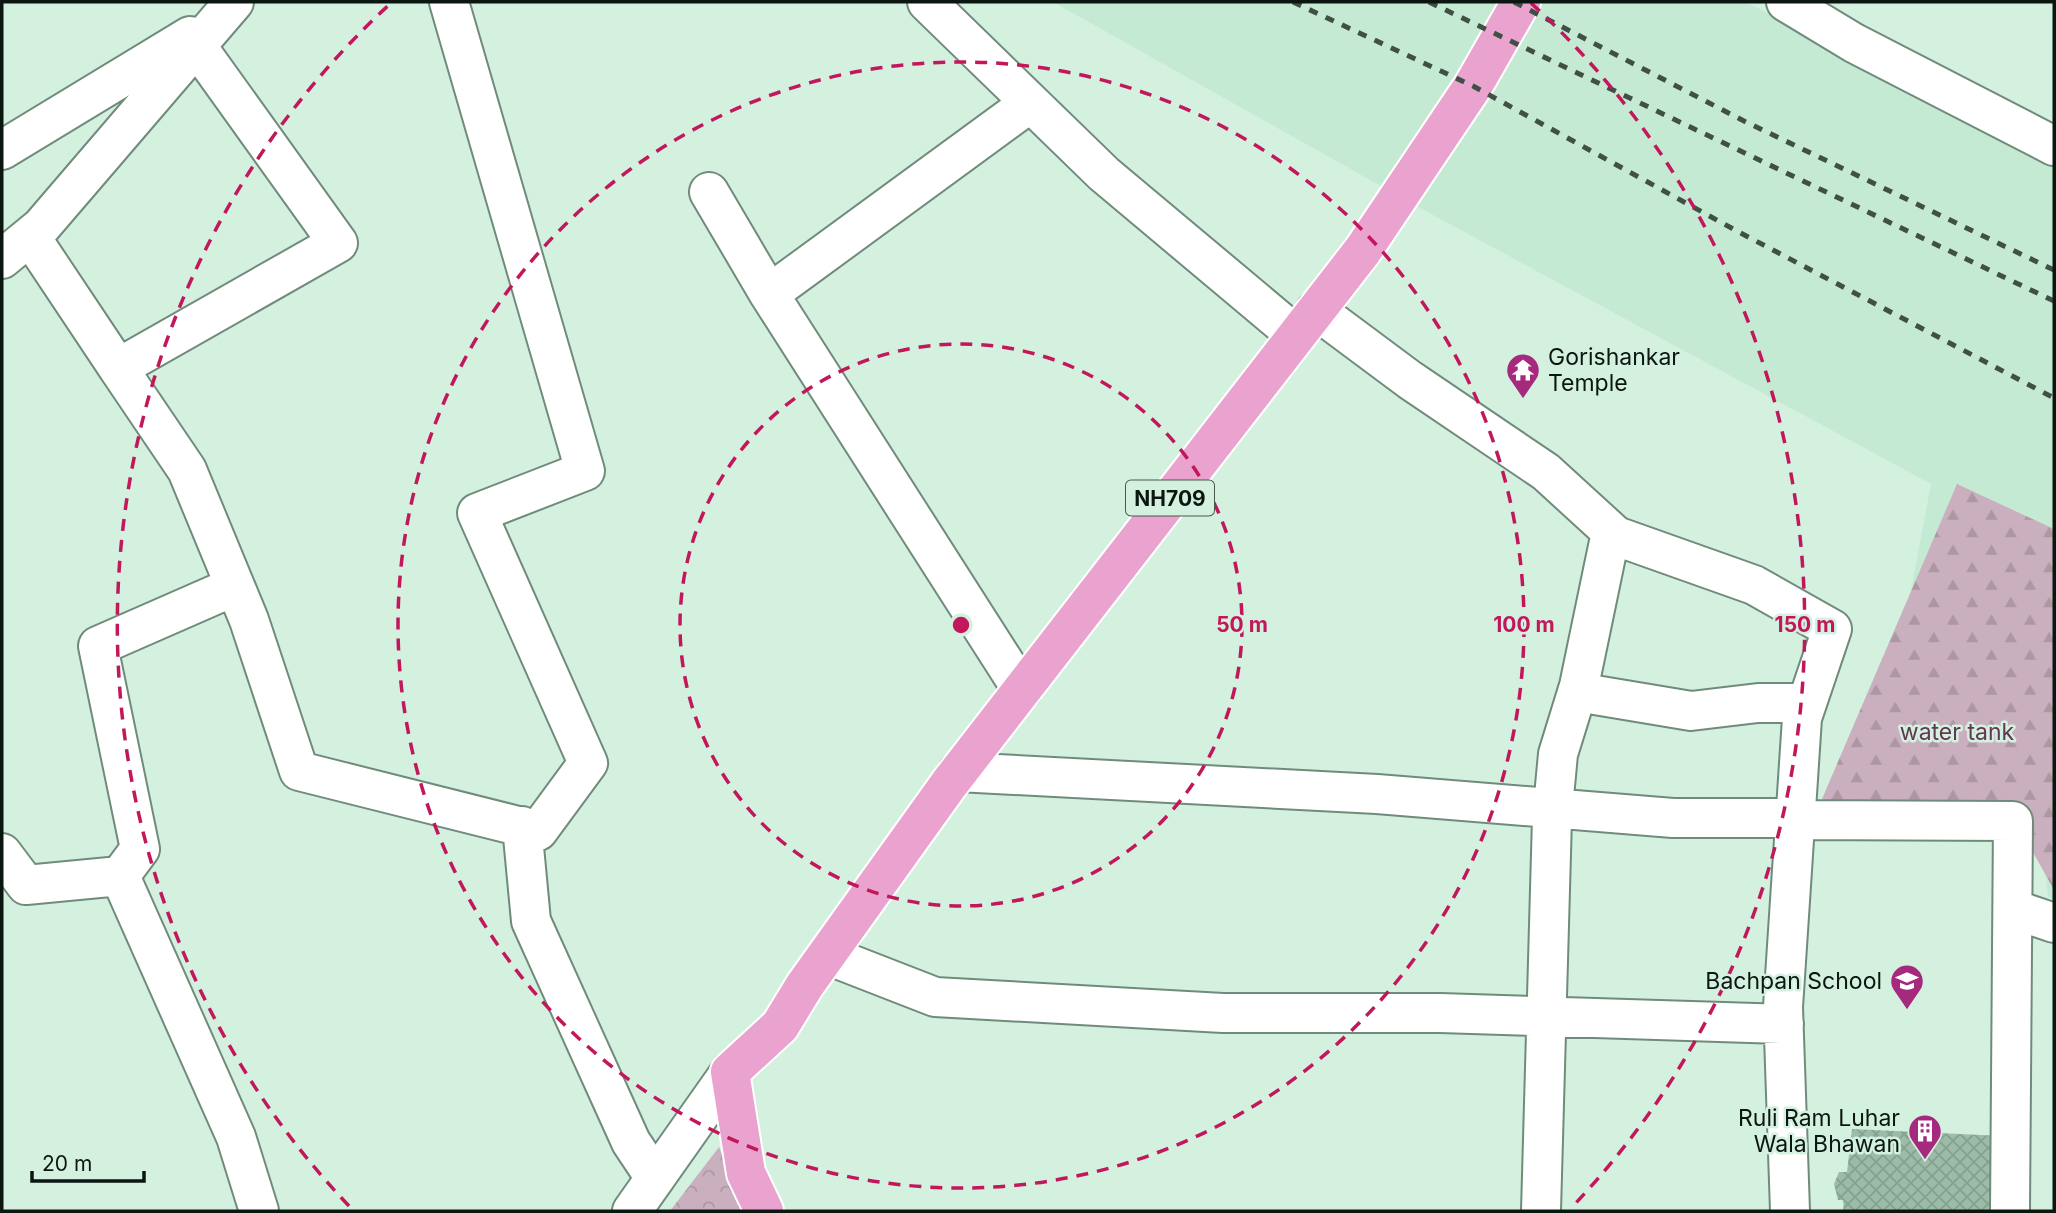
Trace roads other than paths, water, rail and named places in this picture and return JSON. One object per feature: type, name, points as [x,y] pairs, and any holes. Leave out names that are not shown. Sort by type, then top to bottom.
[{"type":"main road","name":"NH709","points":[[730,1072],[780,1026],[805,985],[958,772],[1363,250],[1451,119],[1521,2]]},
{"type":"main road","points":[[730,1072],[746,1173],[764,1211]]},
{"type":"street","points":[[216,22],[41,227],[16,247],[118,368],[187,470],[235,586],[299,771],[538,831],[589,763],[477,513],[585,471],[449,2]]},
{"type":"street","points":[[927,2],[1104,174],[1306,322],[1410,380],[1546,472],[1611,532],[1754,585],[1832,629],[1802,718],[1784,1024],[1790,1211]]},
{"type":"street","points":[[1786,2],[1854,43],[2054,146]]},
{"type":"street","points":[[2,150],[216,22]]},
{"type":"street","points":[[118,368],[338,243],[216,22]]},
{"type":"street","points":[[769,294],[1030,103]]},
{"type":"street","points":[[709,192],[769,294],[1022,690]]},
{"type":"street","points":[[1541,1211],[1553,811],[1558,754],[1577,692],[1611,532]]},
{"type":"street","points":[[2,853],[26,885],[120,876],[140,849],[97,646],[235,586]]},
{"type":"street","points":[[1577,692],[1691,711],[1758,703],[1807,703]]},
{"type":"street","points":[[958,772],[1377,794],[1553,811],[1673,818],[2013,821],[2010,1211]]},
{"type":"street","points":[[522,826],[531,921],[631,1142],[655,1178]]},
{"type":"street","points":[[120,876],[236,1137],[259,1211]]},
{"type":"street","points":[[2013,909],[2054,923]]},
{"type":"street","points":[[827,955],[935,997],[1223,1013],[1547,1016],[1784,1024]]},
{"type":"street","points":[[632,1211],[730,1072]]},
{"type":"railway","points":[[1293,2],[1473,86],[1735,230],[2054,398]]},
{"type":"railway","points":[[1429,2],[2054,301]]},
{"type":"railway","points":[[1514,2],[1744,121],[2054,270]]},
{"type":"place","name":"Gorishankar Temple","points":[[1523,400]]},
{"type":"place","name":"Bachpan School","points":[[1907,1011]]},
{"type":"place","name":"Ruli Ram Luhar Wala Bhawan","points":[[1925,1161]]},
{"type":"park label","name":"water tank","points":[[1957,732]]}]
